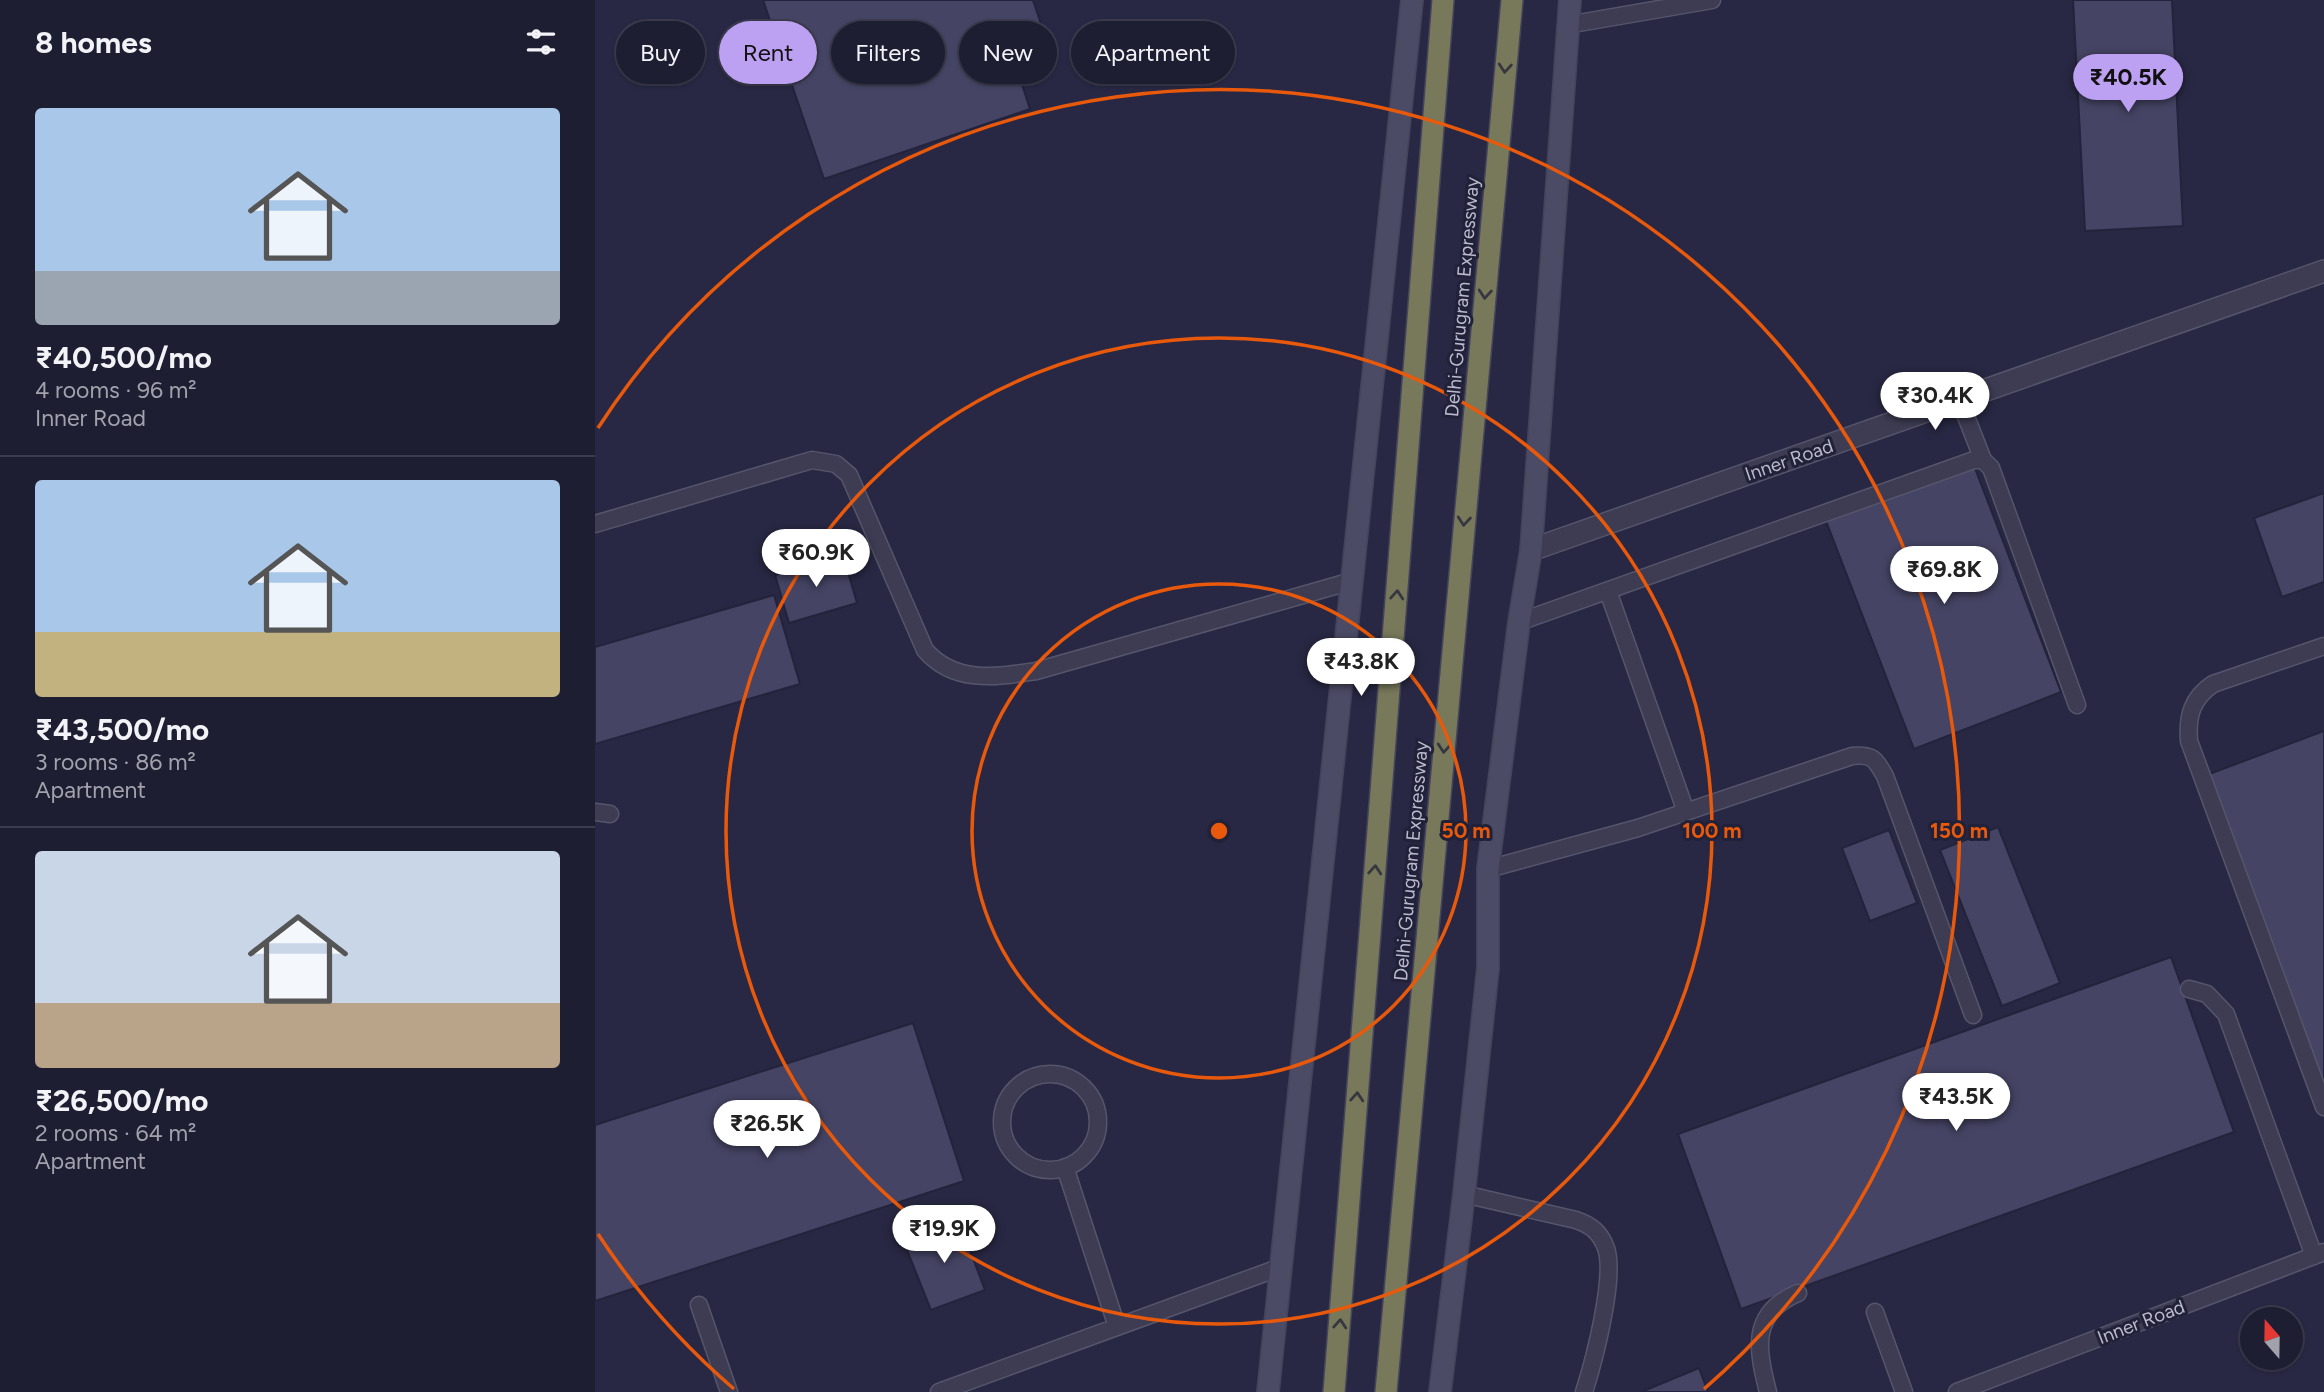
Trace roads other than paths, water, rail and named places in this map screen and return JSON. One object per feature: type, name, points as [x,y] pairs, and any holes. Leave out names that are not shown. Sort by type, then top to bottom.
[{"type":"highway","name":"Delhi-Gurugram Expressway","points":[[1334,1392],[1443,0]]},
{"type":"highway","name":"Delhi-Gurugram Expressway","points":[[1386,1392],[1512,0]]},
{"type":"main road","points":[[1268,1392],[1412,0]]},
{"type":"main road","points":[[1440,1392],[1488,968],[1488,869],[1519,622],[1531,550],[1570,0]]},
{"type":"street","name":"Inner Road","points":[[1531,550],[2324,271]]},
{"type":"lane","points":[[1567,25],[1712,0]]},
{"type":"lane","points":[[1960,401],[1983,460],[1991,468],[2077,705]]},
{"type":"lane","points":[[595,524],[812,460],[836,464],[849,475],[925,650],[934,661],[949,670],[973,676],[1003,676],[1036,671],[1352,581]]},
{"type":"lane","points":[[1519,622],[1975,460],[1983,460]]},
{"type":"lane","points":[[1608,591],[1686,812]]},
{"type":"lane","points":[[2324,646],[2213,684],[2201,692],[2195,702],[2189,713],[2188,729],[2189,741],[2324,1107]]},
{"type":"lane","points":[[1488,869],[1639,828],[1852,756],[1864,755],[1875,759],[1885,776],[1973,1015]]},
{"type":"lane","points":[[2189,989],[2207,994],[2225,1014],[2319,1254]]},
{"type":"lane","points":[[1047,1074],[1062,1076],[1076,1082],[1087,1092],[1095,1105],[1098,1119],[1096,1135],[1090,1149],[1080,1160],[1065,1167],[1049,1170],[1033,1167],[1019,1159],[1008,1146],[1003,1130],[1008,1099],[1019,1086],[1032,1078],[1047,1074]]},
{"type":"lane","points":[[1065,1167],[1117,1327]]},
{"type":"lane","points":[[1464,1194],[1576,1220],[1589,1224],[1597,1231],[1605,1246],[1609,1267],[1597,1349],[1584,1392]]},
{"type":"lane","name":"Inner Road","points":[[1957,1392],[2319,1254]]},
{"type":"lane","points":[[939,1392],[1281,1267]]},
{"type":"lane","points":[[1768,1392],[1761,1366],[1760,1339],[1767,1315],[1783,1299],[1798,1293]]},
{"type":"lane","points":[[699,1305],[729,1392]]},
{"type":"lane","points":[[1875,1312],[1904,1392]]}]
